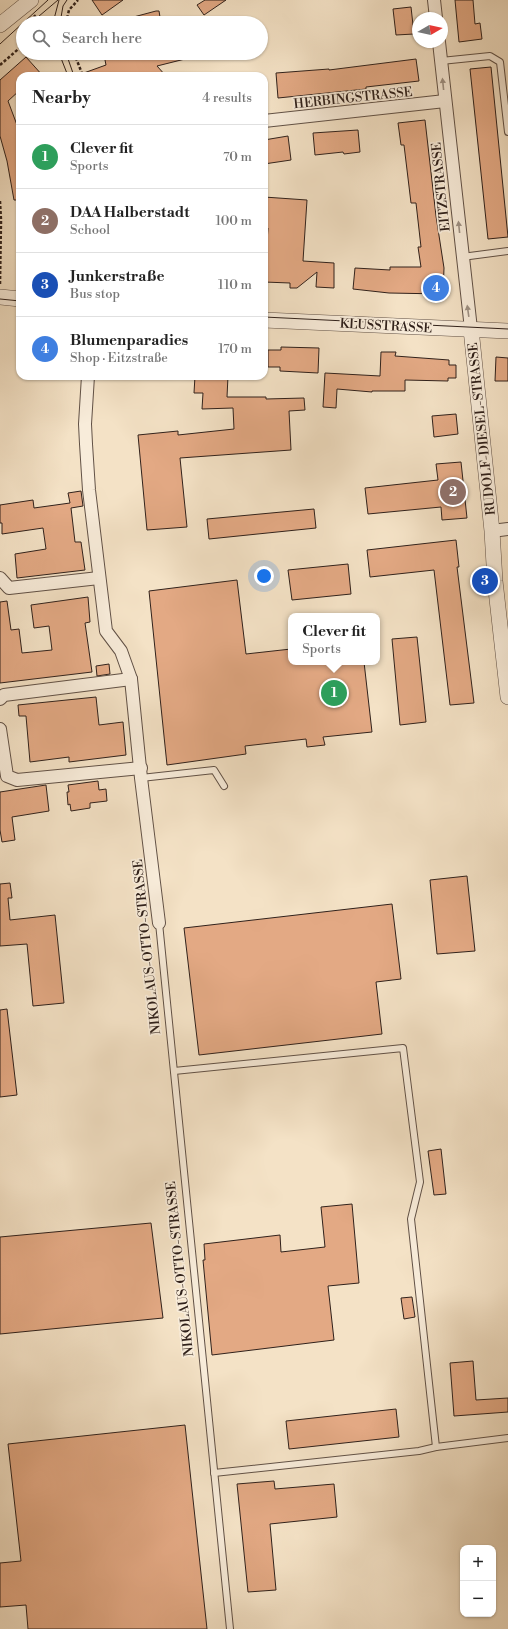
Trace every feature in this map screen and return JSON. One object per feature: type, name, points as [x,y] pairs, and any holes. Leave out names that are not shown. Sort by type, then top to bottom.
[{"type":"street","points":[[0,25],[31,0]]},
{"type":"street","points":[[434,0],[435,12]]},
{"type":"street","name":"EITZSTRASSE","points":[[440,48],[471,329]]},
{"type":"street","name":"HERBINGSTRASSE","points":[[268,121],[445,101]]},
{"type":"street","points":[[0,297],[16,299]]},
{"type":"street","name":"KLUSSTRASSE","points":[[268,320],[508,331]]},
{"type":"street","name":"RUDOLF-DIESEL-STRASSE","points":[[471,329],[492,531],[495,580],[508,697]]},
{"type":"street","name":"NIKOLAUS-OTTO-STRASSE","points":[[88,380],[85,424],[86,444],[99,578],[106,631],[121,651],[131,679],[159,923]]},
{"type":"street","points":[[492,531],[508,530]]},
{"type":"street","points":[[0,578],[9,588],[99,578]]},
{"type":"street","points":[[0,699],[4,695],[131,679]]},
{"type":"street","points":[[0,729],[7,776],[17,780],[141,773]]},
{"type":"lane","points":[[441,61],[490,56],[500,62],[508,132]]},
{"type":"lane","points":[[462,257],[508,251]]},
{"type":"lane","points":[[141,773],[214,770],[224,786]]},
{"type":"lane","name":"NIKOLAUS-OTTO-STRASSE","points":[[159,923],[230,1629]]},
{"type":"lane","points":[[174,1071],[403,1048],[420,1182],[411,1219],[436,1447]]},
{"type":"lane","points":[[214,1473],[419,1451],[436,1447],[508,1438]]},
{"type":"path","points":[[68,16],[69,10],[78,0]]},
{"type":"path","points":[[0,65],[16,51]]},
{"type":"path","points":[[77,60],[81,72]]},
{"type":"path","points":[[0,201],[0,287]]},
{"type":"building","points":[[92,0],[123,0],[102,15]]},
{"type":"building","points":[[205,0],[226,0],[204,15],[197,5]]},
{"type":"building","points":[[455,0],[473,0],[475,24],[480,23],[482,39],[459,42]]},
{"type":"building","points":[[411,7],[412,34],[396,35],[393,9]]},
{"type":"building","points":[[159,11],[160,16],[137,16]]},
{"type":"building","points":[[416,59],[419,81],[366,87],[366,89],[278,98],[276,73],[329,70]]},
{"type":"building","points":[[23,60],[29,60],[39,72],[16,72],[16,94],[8,101],[16,122],[16,200],[14,200],[7,161],[0,136],[0,80]]},
{"type":"building","points":[[105,60],[181,60],[157,66],[162,72],[87,72],[106,65]]},
{"type":"building","points":[[491,67],[508,237],[488,239],[470,69]]},
{"type":"building","points":[[425,120],[436,216],[444,268],[443,294],[389,293],[353,289],[355,268],[390,270],[390,267],[421,267],[418,247],[421,247],[416,203],[411,203],[404,145],[401,145],[398,123]]},
{"type":"building","points":[[358,130],[360,152],[315,155],[313,133]]},
{"type":"building","points":[[288,136],[291,160],[268,163],[268,139]]},
{"type":"building","points":[[268,197],[307,200],[303,261],[334,263],[334,288],[316,287],[317,272],[297,288],[290,288],[290,283],[268,282]]},
{"type":"building","points":[[281,347],[319,348],[318,373],[280,371],[280,367],[268,367],[268,350],[281,350]]},
{"type":"building","points":[[381,352],[396,352],[395,356],[449,360],[449,365],[456,365],[456,378],[448,378],[448,381],[405,380],[405,391],[372,392],[337,389],[336,408],[323,407],[325,373],[380,376]]},
{"type":"building","points":[[496,357],[508,358],[508,381],[495,381]]},
{"type":"building","points":[[195,380],[228,380],[227,397],[266,397],[266,399],[304,398],[305,410],[289,411],[291,450],[180,458],[187,527],[147,530],[138,435],[178,431],[178,435],[234,429],[233,408],[202,409],[203,393],[194,393]]},
{"type":"building","points":[[456,414],[458,434],[434,437],[432,416]]},
{"type":"building","points":[[461,462],[467,518],[442,520],[441,507],[368,514],[365,488],[438,480],[436,464]]},
{"type":"building","points":[[81,491],[83,506],[71,508],[75,542],[81,542],[85,570],[17,578],[15,554],[46,549],[43,528],[2,534],[2,523],[0,523],[0,505],[33,500],[34,508],[70,503],[68,493]]},
{"type":"building","points":[[314,509],[316,528],[209,539],[207,519]]},
{"type":"building","points":[[456,540],[459,567],[457,567],[474,703],[450,705],[434,570],[370,577],[367,550]]},
{"type":"building","points":[[348,564],[351,594],[292,600],[288,570]]},
{"type":"building","points":[[237,580],[246,654],[288,649],[288,665],[364,665],[372,732],[323,737],[325,745],[307,747],[306,739],[245,746],[246,754],[167,765],[149,591]]},
{"type":"building","points":[[88,597],[90,622],[85,623],[92,672],[0,683],[0,602],[7,601],[11,630],[19,629],[22,653],[52,650],[49,626],[34,628],[31,605]]},
{"type":"building","points":[[417,637],[426,722],[400,725],[392,639]]},
{"type":"building","points":[[109,664],[110,674],[97,676],[96,666]]},
{"type":"building","points":[[96,697],[99,725],[123,722],[126,755],[69,762],[69,757],[30,762],[26,716],[19,716],[18,705]]},
{"type":"building","points":[[98,781],[99,790],[106,789],[107,801],[90,803],[90,808],[71,811],[70,804],[68,805],[68,785]]},
{"type":"building","points":[[46,785],[49,811],[12,817],[15,840],[2,842],[0,830],[0,792]]},
{"type":"building","points":[[467,876],[475,951],[437,954],[430,880]]},
{"type":"building","points":[[10,883],[12,898],[8,898],[10,920],[55,915],[64,1003],[33,1006],[27,944],[0,946],[0,884]]},
{"type":"building","points":[[392,904],[401,979],[376,982],[382,1034],[199,1055],[184,928]]},
{"type":"building","points":[[7,1009],[17,1095],[0,1097],[0,1010]]},
{"type":"building","points":[[441,1149],[446,1194],[434,1195],[428,1151]]},
{"type":"building","points":[[352,1204],[359,1283],[328,1286],[334,1340],[212,1355],[203,1260],[205,1260],[204,1244],[280,1235],[281,1252],[325,1247],[321,1207]]},
{"type":"building","points":[[151,1223],[163,1318],[0,1334],[0,1237]]},
{"type":"building","points":[[412,1297],[415,1317],[404,1319],[401,1298]]},
{"type":"building","points":[[473,1361],[476,1400],[508,1398],[508,1412],[454,1416],[450,1363]]},
{"type":"building","points":[[396,1409],[399,1437],[289,1449],[286,1421]]},
{"type":"building","points":[[185,1425],[207,1629],[28,1629],[26,1605],[0,1607],[0,1563],[21,1561],[8,1444]]},
{"type":"building","points":[[274,1481],[275,1489],[334,1484],[337,1517],[270,1524],[276,1590],[248,1592],[237,1484]]},
{"type":"tram line","points":[[31,16],[48,0]]},
{"type":"tram line","points":[[39,16],[58,0]]},
{"type":"tram line","points":[[55,16],[59,0]]},
{"type":"tram line","points":[[61,16],[63,6],[67,0]]},
{"type":"tram line","points":[[0,44],[16,29]]},
{"type":"tram line","points":[[62,60],[66,72]]},
{"type":"tram line","points":[[68,60],[73,72]]},
{"type":"tram line","points":[[0,299],[16,301]]},
{"type":"tram line","points":[[268,317],[508,329]]},
{"type":"place","name":"Blumenparadies","points":[[436,288]]},
{"type":"place","name":"DAA Halberstadt","points":[[453,492]]},
{"type":"place","name":"Junkerstraße","points":[[485,581]]},
{"type":"place","name":"Clever fit","points":[[334,693]]}]
